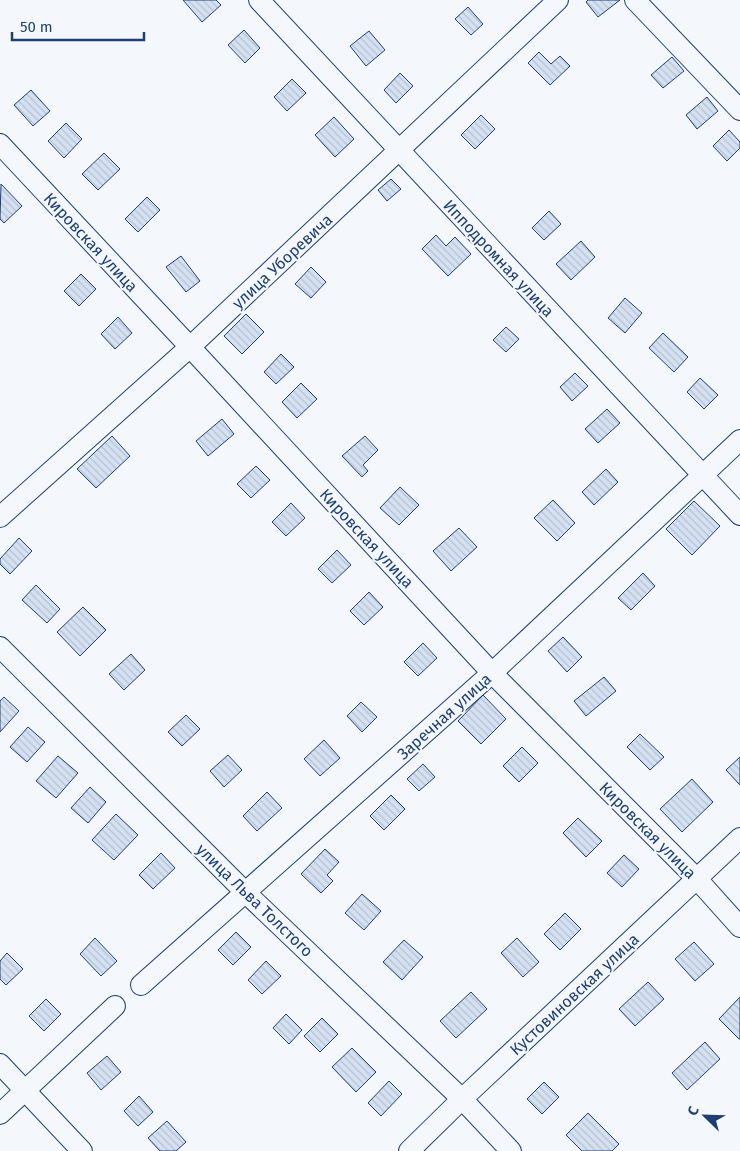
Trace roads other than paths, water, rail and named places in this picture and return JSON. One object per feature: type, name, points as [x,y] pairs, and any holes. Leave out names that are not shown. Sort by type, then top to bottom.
[{"type":"street","name":"Ипподромная улица","points":[[259,0],[740,515]]},
{"type":"street","name":"улица Уборевича","points":[[0,517],[190,347],[558,0]]},
{"type":"street","points":[[635,0],[740,110]]},
{"type":"street","name":"Кировская улица","points":[[0,144],[492,673],[697,878],[740,927]]},
{"type":"street","name":"Заречная улица","points":[[141,985],[492,673],[740,440]]},
{"type":"street","name":"улица Льва Толстого","points":[[0,647],[245,892],[462,1098],[511,1151]]},
{"type":"street","name":"Кустовиновская улица","points":[[408,1151],[462,1098],[740,838]]},
{"type":"street","points":[[0,1114],[115,1006]]},
{"type":"street","points":[[0,1064],[82,1151]]}]
